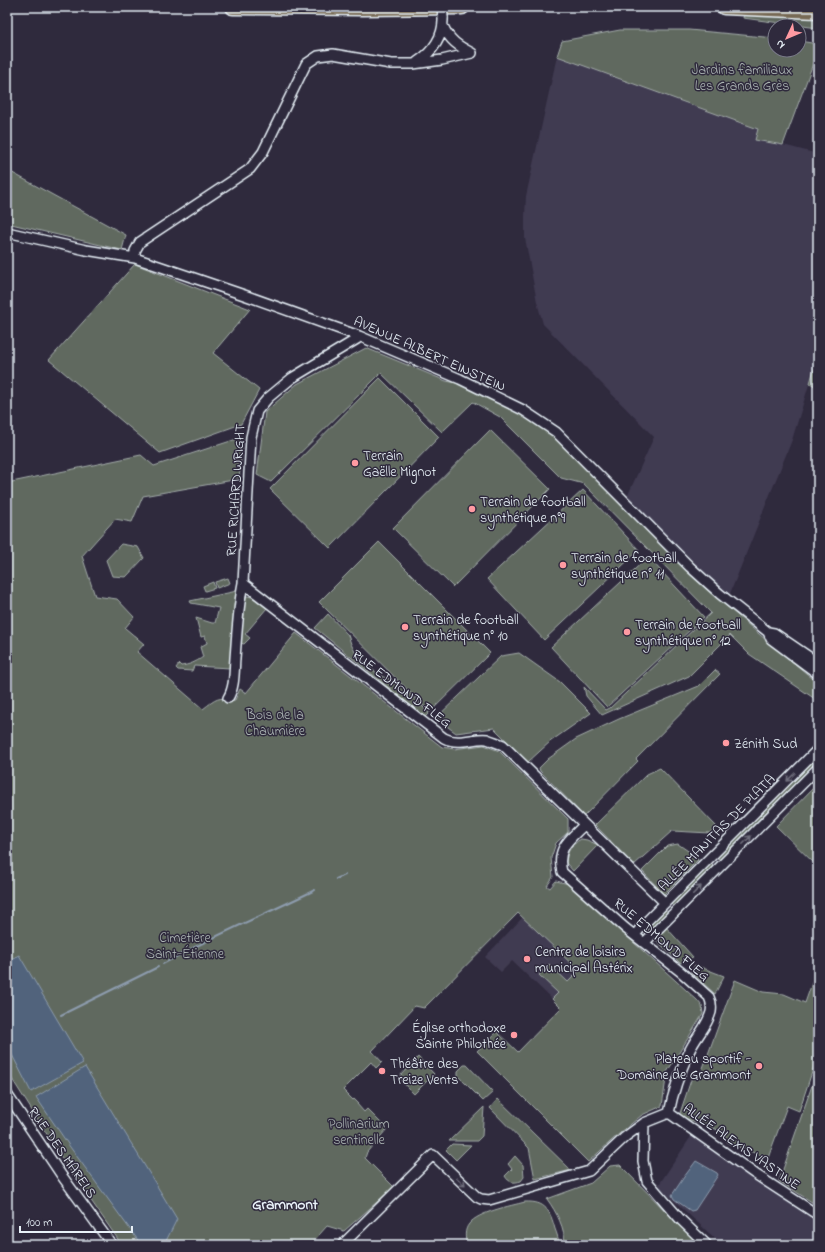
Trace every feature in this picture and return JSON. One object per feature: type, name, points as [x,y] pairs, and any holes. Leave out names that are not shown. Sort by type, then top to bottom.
[{"type":"highway","points":[[233,7],[462,7]]},
{"type":"highway","points":[[724,7],[818,11]]},
{"type":"street","points":[[135,258],[135,251],[140,242],[250,168],[263,152],[306,64],[318,56],[334,54],[391,64],[413,64],[442,60],[472,53],[462,48],[449,38],[443,22],[442,7]]},
{"type":"street","points":[[413,64],[427,56],[437,42],[443,22]]},
{"type":"street","name":"AVENUE ALBERT EINSTEIN","points":[[7,232],[86,250],[135,258],[254,298],[359,336],[460,379],[523,410],[546,425],[570,444],[704,580],[768,632],[771,639],[818,674]]},
{"type":"street","name":"RUE RICHARD WRIGHT","points":[[228,698],[233,684],[240,599],[243,584],[251,437],[257,411],[268,398],[292,378],[357,339],[359,336]]},
{"type":"street","name":"RUE EDMOND FLEG","points":[[243,584],[444,738],[450,741],[486,739],[502,745],[665,903]]},
{"type":"street","name":"AVENUE ALBERT EINSTEIN","points":[[768,632],[774,633],[818,663]]},
{"type":"street","name":"ALLÉE MANITAS DE PLATA","points":[[635,935],[643,925],[818,749]]},
{"type":"street","name":"ALLÉE MANITAS DE PLATA","points":[[645,942],[818,768]]},
{"type":"street","name":"RUE EDMOND FLEG","points":[[584,825],[563,847],[560,862],[562,872],[626,928],[645,942],[709,997],[712,1006],[704,1028],[689,1051],[674,1091],[669,1113]]},
{"type":"street","name":"RUE DES MARELS","points":[[7,1094],[58,1170],[112,1245]]},
{"type":"street","points":[[342,1245],[433,1155],[477,1197],[489,1200],[580,1174],[589,1170],[625,1137],[644,1123],[669,1113]]},
{"type":"street","name":"ALLÉE ALEXIS VASTINE","points":[[669,1113],[755,1174],[818,1215]]},
{"type":"street","points":[[644,1123],[642,1161],[647,1181],[680,1220],[707,1245]]},
{"type":"shaded area","points":[[557,56],[758,129],[756,140],[818,154],[818,355],[792,440],[729,596],[627,497],[654,437],[543,324],[537,302],[525,238],[526,196]]},
{"type":"shaded area","name":"Centre de loisirs municipal Astérix","points":[[523,917],[579,971],[552,999],[512,961],[501,972],[485,957]]},
{"type":"shaded area","points":[[692,1135],[765,1184],[818,1223],[818,1231],[808,1245],[722,1245],[658,1186]]},
{"type":"green space","points":[[744,14],[818,17],[818,28],[807,27],[807,18],[767,18],[767,21],[743,18]]},
{"type":"green space","name":"Jardins familiaux Les Grands Grès","points":[[620,30],[689,30],[767,37],[767,58],[807,58],[807,42],[818,44],[818,50],[783,145],[755,140],[758,129],[557,56],[562,41]]},
{"type":"green space","points":[[7,170],[126,235],[122,250],[7,223]]},
{"type":"green space","points":[[135,264],[250,309],[213,353],[259,390],[241,424],[160,453],[49,360]]},
{"type":"green space","points":[[366,348],[446,381],[462,384],[520,413],[560,440],[645,529],[700,583],[818,683],[818,701],[749,654],[730,635],[689,676],[602,715],[586,696],[584,687],[606,710],[610,708],[711,613],[584,484],[561,478],[500,417],[473,402],[442,432],[381,373],[271,482],[257,475],[265,412],[297,384]]},
{"type":"green space","points":[[818,355],[818,388],[810,383]]},
{"type":"green space","name":"Terrain Gaëlle Mignot","points":[[380,378],[439,437],[330,548],[270,489]]},
{"type":"green space","name":"Terrain de football synthétique n°9","points":[[490,430],[550,489],[453,587],[393,528]]},
{"type":"green space","name":"Cimetière Saint-Étienne","points":[[243,437],[239,479],[143,496],[132,522],[115,519],[82,556],[95,596],[117,599],[134,617],[125,628],[144,644],[137,652],[203,709],[221,698],[235,700],[240,689],[246,693],[296,633],[442,747],[454,749],[484,745],[499,751],[568,819],[568,832],[556,843],[551,858],[553,877],[547,886],[550,888],[556,881],[569,884],[697,1000],[702,1006],[703,1014],[667,1072],[662,1106],[642,1115],[588,1162],[477,1051],[497,1032],[518,1052],[561,1008],[552,999],[558,993],[539,975],[549,964],[568,982],[579,971],[518,913],[424,1008],[415,1006],[372,1051],[382,1062],[376,1068],[371,1062],[343,1090],[358,1103],[357,1104],[364,1112],[367,1109],[387,1129],[367,1152],[365,1158],[394,1187],[344,1231],[327,1226],[310,1245],[122,1245],[67,1166],[7,1071],[7,483],[141,455],[154,466]]},
{"type":"green space","name":"Terrain de football synthétique n° 11","points":[[583,490],[639,550],[544,640],[487,579]]},
{"type":"green space","name":"Terrain de football synthétique n° 10","points":[[379,542],[490,653],[430,712],[319,602]]},
{"type":"green space","points":[[121,544],[138,547],[144,558],[126,577],[112,576],[106,560]]},
{"type":"green space","name":"Terrain de football synthétique n° 12","points":[[648,557],[704,617],[607,707],[551,647]]},
{"type":"green space","points":[[228,578],[230,583],[217,588],[215,582]]},
{"type":"green space","points":[[213,582],[215,588],[205,591],[203,586]]},
{"type":"green space","points":[[237,591],[230,668],[194,666],[192,671],[178,670],[176,668],[179,664],[181,666],[187,665],[203,657],[200,647],[207,643],[205,636],[201,637],[196,618],[215,623],[219,608],[191,603],[190,601]]},
{"type":"green space","points":[[247,596],[252,597],[267,608],[245,634],[250,638],[244,644],[240,643],[243,600]]},
{"type":"green space","points":[[328,614],[348,635],[356,654],[374,671],[383,677],[397,681],[429,713],[425,717],[315,628]]},
{"type":"green space","points":[[519,653],[560,682],[591,713],[551,741],[528,762],[494,728],[456,733],[436,718],[501,656]]},
{"type":"green space","points":[[715,670],[720,674],[636,759],[638,761],[584,816],[540,771],[539,768],[548,759],[576,739],[619,719],[699,686]]},
{"type":"green space","points":[[818,754],[818,764],[721,861],[716,856]]},
{"type":"green space","points":[[660,768],[716,826],[710,833],[672,831],[634,865],[595,825],[647,774]]},
{"type":"green space","points":[[818,783],[818,867],[776,826]]},
{"type":"green space","points":[[581,839],[598,845],[573,871],[566,863],[567,855],[572,846]]},
{"type":"green space","points":[[678,844],[698,860],[664,894],[642,871],[667,846]]},
{"type":"green space","points":[[710,863],[715,868],[675,908],[670,903]]},
{"type":"green space","points":[[665,909],[668,913],[650,933],[645,932],[645,928]]},
{"type":"green space","points":[[665,926],[693,957],[680,963],[654,938]]},
{"type":"green space","points":[[695,965],[724,976],[715,994],[691,972]]},
{"type":"green space","name":"Plateau sportif - Domaine de Grammont","points":[[818,966],[818,1054],[799,1111],[787,1106],[768,1158],[728,1143],[724,1132],[679,1116],[692,1077],[699,1079],[735,980],[763,992],[784,994],[805,1003]]},
{"type":"green space","points":[[418,1057],[434,1074],[414,1094],[398,1078]]},
{"type":"green space","points":[[464,1065],[467,1065],[493,1092],[483,1101],[458,1076],[458,1071]]},
{"type":"green space","points":[[818,1068],[818,1206],[779,1181]]},
{"type":"green space","points":[[498,1099],[571,1170],[535,1179],[529,1148],[490,1108]]},
{"type":"green space","points":[[484,1107],[482,1136],[477,1141],[449,1141]]},
{"type":"green space","points":[[452,1144],[471,1145],[456,1160],[446,1150]]},
{"type":"green space","points":[[515,1156],[523,1165],[524,1177],[521,1181],[514,1182],[508,1180],[505,1176],[512,1169],[508,1164]]},
{"type":"green space","points":[[620,1165],[699,1245],[565,1245],[564,1233],[560,1221],[547,1199],[591,1183],[610,1166]]},
{"type":"green space","points":[[525,1202],[538,1203],[546,1208],[551,1217],[558,1237],[559,1245],[467,1245],[465,1237],[466,1229],[473,1220],[495,1210]]},
{"type":"water","points":[[19,955],[83,1063],[31,1092],[7,1045],[7,961]]},
{"type":"water","points":[[85,1067],[177,1219],[164,1245],[148,1245],[140,1243],[70,1147],[36,1097]]},
{"type":"water","points":[[696,1161],[718,1175],[695,1210],[691,1211],[674,1199],[672,1195]]},
{"type":"waterway","points":[[336,879],[345,875]]},
{"type":"waterway","points":[[163,964],[219,935],[315,890]]},
{"type":"waterway","points":[[61,1015],[158,967]]},
{"type":"place","name":"Terrain Gaëlle Mignot","points":[[355,463]]},
{"type":"place","name":"Terrain de football synthétique n°9","points":[[472,509]]},
{"type":"place","name":"Terrain de football synthétique n° 11","points":[[563,565]]},
{"type":"place","name":"Terrain de football synthétique n° 10","points":[[405,627]]},
{"type":"place","name":"Terrain de football synthétique n° 12","points":[[627,632]]},
{"type":"place","name":"Zénith Sud","points":[[726,743]]},
{"type":"place","name":"Centre de loisirs municipal Astérix","points":[[527,959]]},
{"type":"place","name":"Église orthodoxe Sainte Philothée","points":[[514,1035]]},
{"type":"place","name":"Plateau sportif - Domaine de Grammont","points":[[759,1066]]},
{"type":"place","name":"Théâtre des Treize Vents","points":[[382,1071]]},
{"type":"district","name":"Grammont","points":[[285,1204]]},
{"type":"park label","name":"Bois de la Chaumière","points":[[275,722]]},
{"type":"park label","name":"Pollinarium sentinelle","points":[[359,1132]]}]
